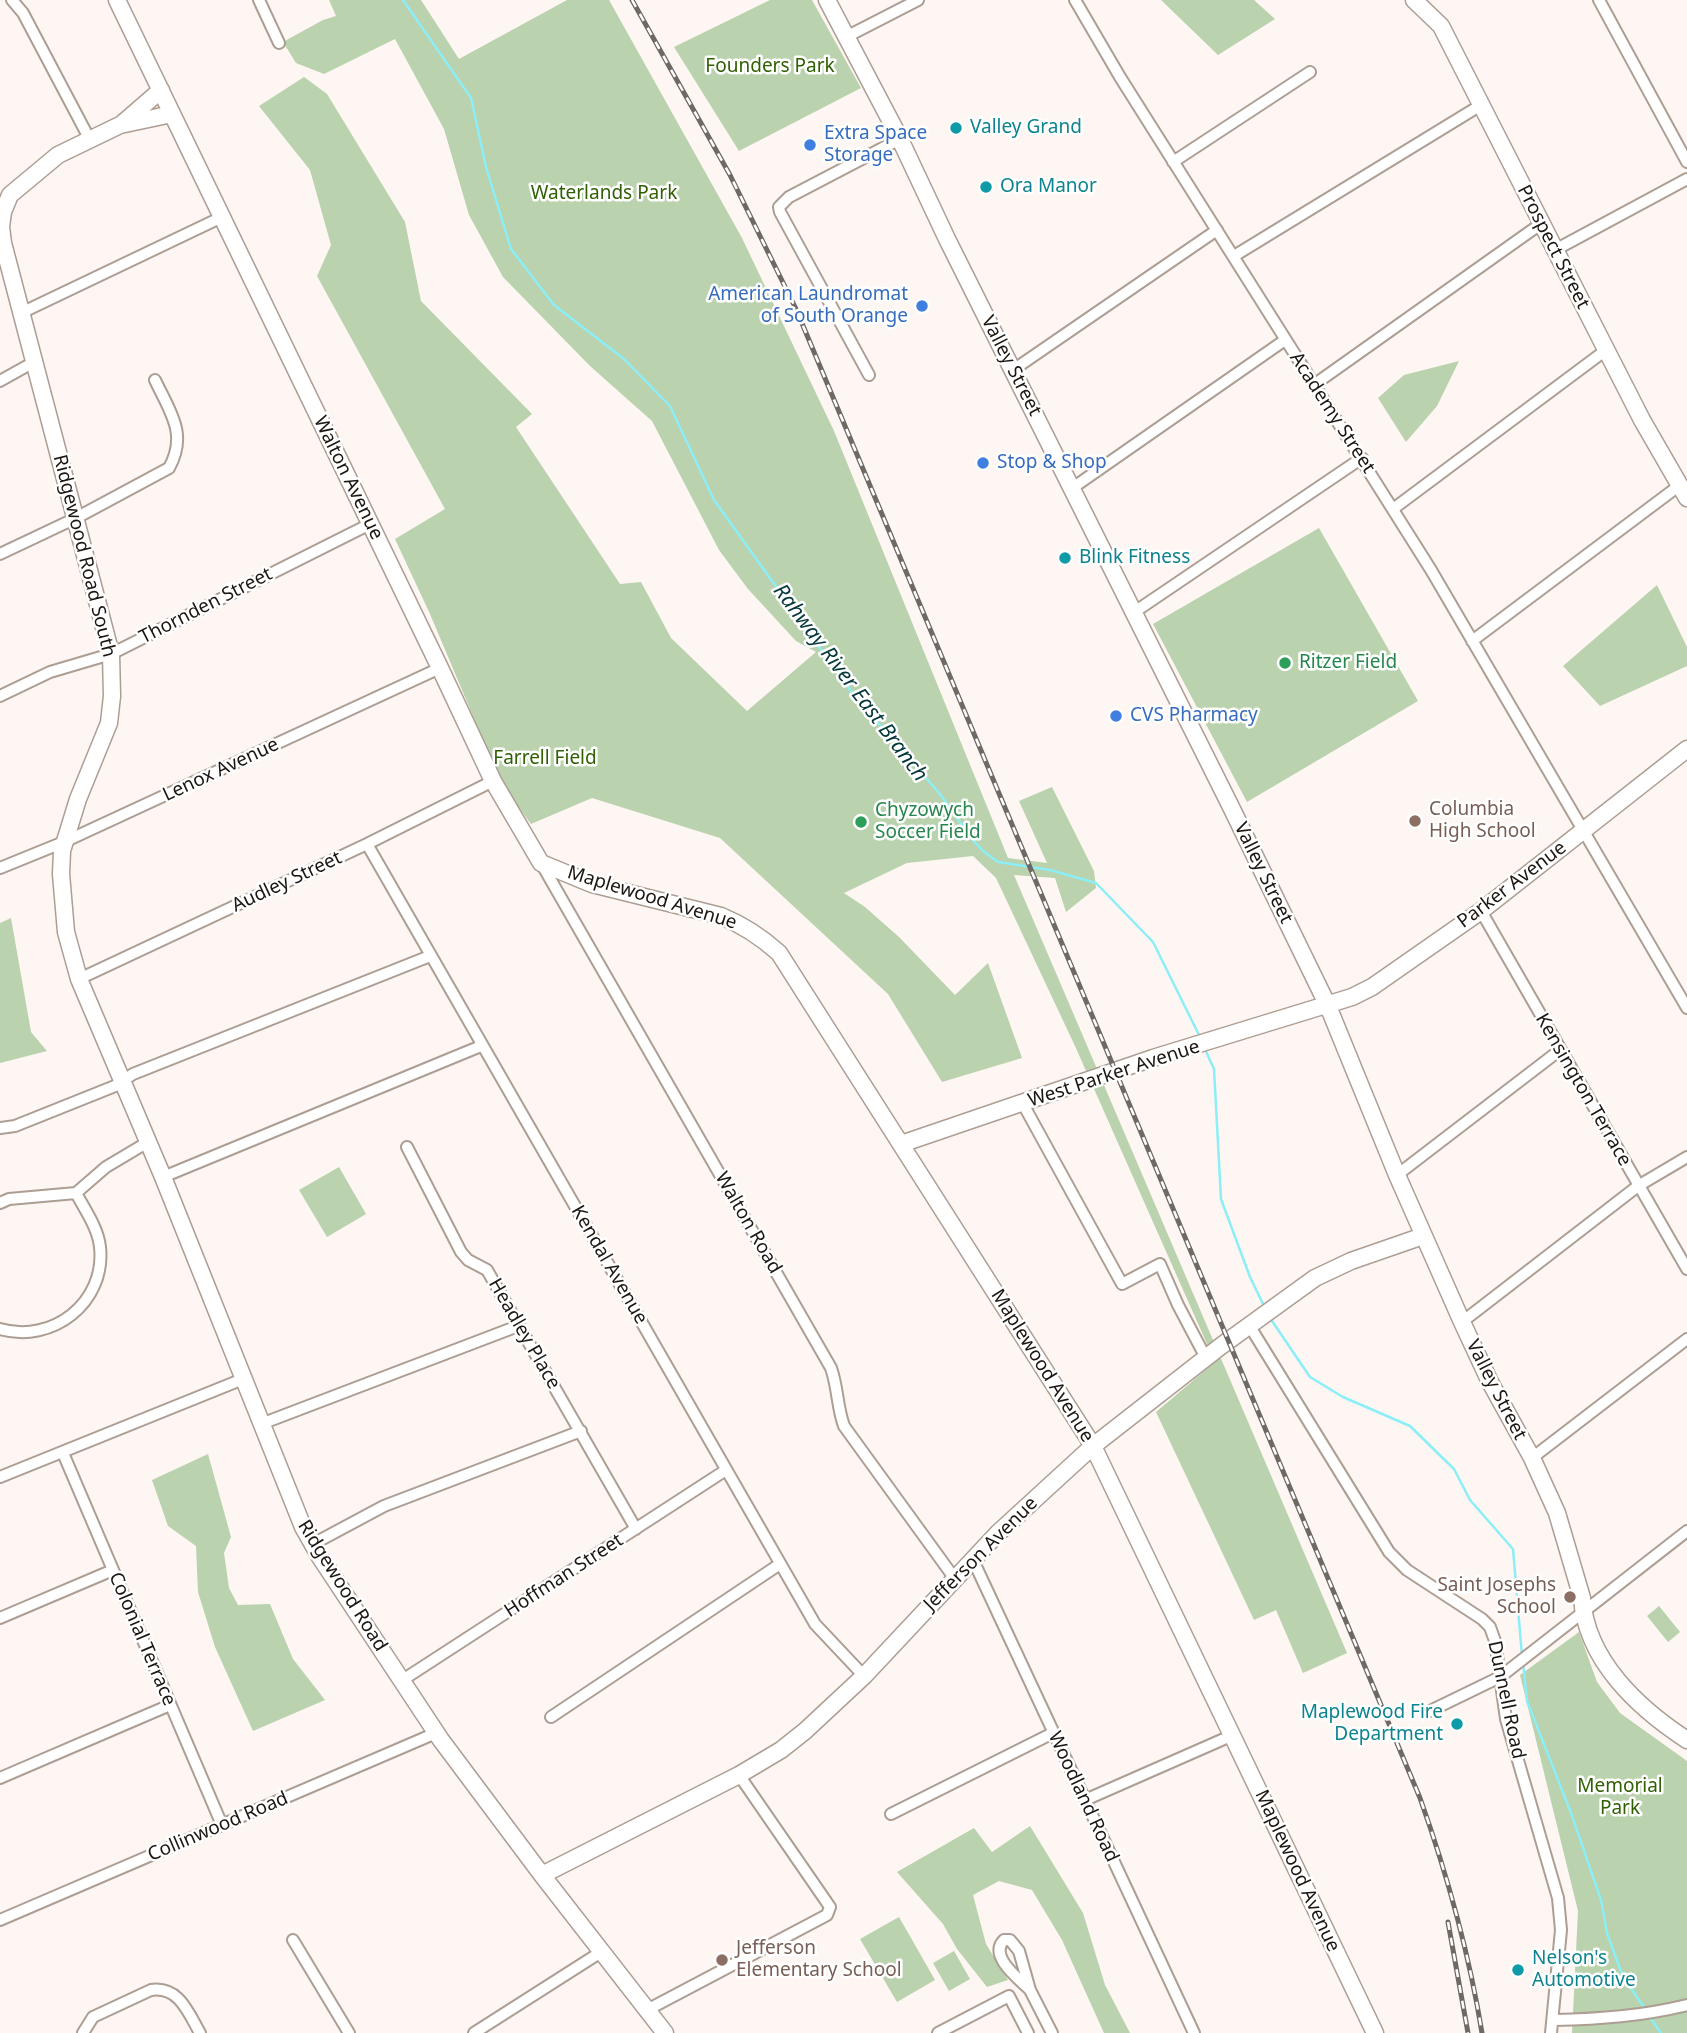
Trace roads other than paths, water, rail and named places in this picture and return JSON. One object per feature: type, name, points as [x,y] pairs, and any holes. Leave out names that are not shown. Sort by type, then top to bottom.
[{"type":"street","points":[[12,0],[23,13],[89,138]]},
{"type":"street","name":"Walton Avenue","points":[[117,0],[493,781],[541,863]]},
{"type":"street","points":[[259,0],[279,43]]},
{"type":"street","name":"Valley Street","points":[[827,0],[900,139],[947,239],[1328,1006],[1423,1236],[1491,1384],[1532,1458],[1557,1513],[1582,1598],[1583,1612],[1594,1642],[1615,1677],[1644,1709],[1687,1740]]},
{"type":"street","points":[[846,37],[918,0]]},
{"type":"street","name":"Academy Street","points":[[1075,0],[1173,162],[1362,457],[1583,830],[1682,988],[1687,1009]]},
{"type":"street","name":"Prospect Street","points":[[1414,0],[1441,26],[1642,421],[1683,492]]},
{"type":"street","points":[[1599,0],[1687,162]]},
{"type":"street","points":[[1173,162],[1310,72]]},
{"type":"street","name":"Ridgewood Road South","points":[[120,125],[161,90]]},
{"type":"street","points":[[1234,256],[1481,105]]},
{"type":"street","name":"Ridgewood Road South","points":[[106,1041],[79,979],[63,917],[61,874],[64,842],[78,799],[109,723],[113,696],[111,654],[1,227],[5,190],[89,138],[120,125],[172,114]]},
{"type":"street","points":[[869,375],[779,207],[789,197],[900,139]]},
{"type":"street","points":[[1555,250],[1687,179]]},
{"type":"street","points":[[21,313],[222,217]]},
{"type":"street","points":[[1315,384],[1542,223]]},
{"type":"street","points":[[1013,370],[1217,230]]},
{"type":"street","points":[[1071,489],[1285,340]]},
{"type":"street","points":[[1393,509],[1606,350]]},
{"type":"street","points":[[0,381],[34,362]]},
{"type":"street","points":[[0,554],[76,518],[169,468],[175,456],[178,438],[176,425],[155,380]]},
{"type":"street","points":[[1133,613],[1362,457]]},
{"type":"street","points":[[1472,640],[1683,492]]},
{"type":"street","name":"Thornden Street","points":[[0,695],[50,672],[111,654],[370,524]]},
{"type":"street","name":"Lenox Avenue","points":[[0,868],[64,842],[440,668]]},
{"type":"street","name":"Parker Avenue","points":[[1328,1006],[1352,998],[1372,987],[1481,911],[1687,749]]},
{"type":"street","name":"Audley Street","points":[[79,979],[367,844],[493,781]]},
{"type":"street","name":"Kendal Avenue","points":[[367,844],[815,1624],[864,1676]]},
{"type":"street","name":"Maplewood Avenue","points":[[541,863],[592,884],[721,916],[760,936],[779,953],[1093,1446],[1375,2033]]},
{"type":"street","name":"Walton Road","points":[[541,863],[831,1368],[837,1384],[839,1413],[844,1426],[955,1579]]},
{"type":"street","name":"Kensington Terrace","points":[[1481,911],[1687,1269]]},
{"type":"street","points":[[0,1128],[15,1126],[115,1086],[133,1074],[430,956]]},
{"type":"street","name":"West Parker Avenue","points":[[901,1144],[1088,1080],[1328,1006]]},
{"type":"street","name":"Ridgewood Road","points":[[106,1041],[303,1527],[436,1733],[665,2033]]},
{"type":"street","points":[[163,1177],[481,1046]]},
{"type":"street","points":[[1397,1175],[1560,1050]]},
{"type":"street","points":[[1023,1104],[1122,1284],[1160,1264],[1206,1357]]},
{"type":"street","points":[[0,1203],[9,1199],[76,1193],[106,1167],[148,1142]]},
{"type":"street","name":"Headley Place","points":[[407,1147],[461,1252],[468,1260],[487,1270],[636,1529]]},
{"type":"street","points":[[1462,1322],[1638,1186],[1687,1157]]},
{"type":"street","points":[[0,1329],[31,1332],[54,1326],[75,1313],[90,1294],[99,1272],[99,1236],[76,1193]]},
{"type":"street","name":"Jefferson Avenue","points":[[542,1875],[739,1775],[780,1750],[805,1731],[864,1676],[998,1533],[1093,1446],[1206,1357],[1322,1273],[1423,1236]]},
{"type":"street","name":"Dunnell Road","points":[[1262,1315],[1389,1552],[1407,1570],[1490,1627],[1495,1641],[1506,1719],[1558,1898],[1561,1930],[1551,2033]]},
{"type":"street","points":[[261,1424],[518,1326]]},
{"type":"street","points":[[1532,1458],[1687,1339]]},
{"type":"street","points":[[0,1477],[243,1379]]},
{"type":"street","points":[[313,1544],[384,1506],[581,1431]]},
{"type":"street","name":"Colonial Terrace","points":[[63,1453],[222,1825]]},
{"type":"street","name":"Hoffman Street","points":[[401,1681],[726,1470]]},
{"type":"street","points":[[1430,1712],[1500,1677],[1687,1531]]},
{"type":"street","name":"Woodland Road","points":[[973,1560],[1194,2033]]},
{"type":"street","points":[[551,1717],[780,1564]]},
{"type":"street","points":[[0,1618],[113,1570]]},
{"type":"street","points":[[0,1778],[170,1705]]},
{"type":"street","name":"Collinwood Road","points":[[0,1920],[436,1733]]},
{"type":"street","points":[[891,1814],[1053,1733]]},
{"type":"street","points":[[1085,1800],[1233,1735]]},
{"type":"street","points":[[647,2010],[827,1915],[830,1907],[739,1775]]},
{"type":"street","points":[[293,1941],[349,2033]]},
{"type":"street","points":[[474,2033],[601,1952]]},
{"type":"street","points":[[83,2033],[93,2017],[161,1988],[179,1997],[200,2033]]},
{"type":"street","points":[[1030,1990],[1052,2033]]},
{"type":"street","points":[[938,2033],[1009,1996],[1028,2033]]},
{"type":"street","points":[[1554,2020],[1639,2015],[1687,2005]]},
{"type":"waterway","name":"Rahway River East Branch","points":[[403,0],[471,98],[486,167],[511,249],[554,305],[624,359],[670,406],[714,500],[853,694],[940,794],[972,839],[998,862],[1050,870],[1096,883],[1153,942],[1200,1037]]},
{"type":"waterway","name":"Rahway River East Branch","points":[[1204,1047],[1214,1069],[1221,1199],[1250,1277],[1264,1306]]},
{"type":"waterway","name":"Rahway River East Branch","points":[[1270,1318],[1310,1377],[1343,1397],[1410,1426],[1454,1469],[1470,1500],[1513,1549],[1522,1656]]},
{"type":"waterway","name":"Rahway River East Branch","points":[[1523,1663],[1527,1701],[1571,1813],[1601,1900],[1607,1933],[1623,1977],[1646,2010]]},
{"type":"waterway","name":"Rahway River East Branch","points":[[1649,2016],[1661,2033]]},
{"type":"railway","points":[[632,0],[730,175],[796,309],[1420,1798],[1456,1914],[1482,2033]]},
{"type":"railway","points":[[1448,1922],[1468,2033]]},
{"type":"place","name":"Valley Grand","points":[[956,128]]},
{"type":"place","name":"Extra Space Storage","points":[[810,145]]},
{"type":"place","name":"Ora Manor","points":[[986,187]]},
{"type":"place","name":"American Laundromat of South Orange","points":[[922,306]]},
{"type":"place","name":"Stop & Shop","points":[[983,463]]},
{"type":"place","name":"Blink Fitness","points":[[1065,558]]},
{"type":"place","name":"Ritzer Field","points":[[1285,663]]},
{"type":"place","name":"CVS Pharmacy","points":[[1116,716]]},
{"type":"place","name":"Columbia High School","points":[[1415,821]]},
{"type":"place","name":"Chyzowych Soccer Field","points":[[861,822]]},
{"type":"place","name":"Saint Josephs School","points":[[1570,1597]]},
{"type":"place","name":"Maplewood Fire Department","points":[[1457,1724]]},
{"type":"place","name":"Jefferson Elementary School","points":[[722,1960]]},
{"type":"place","name":"Nelson's Automotive","points":[[1518,1970]]},
{"type":"park label","name":"Founders Park","points":[[770,67]]},
{"type":"park label","name":"Waterlands Park","points":[[604,194]]},
{"type":"park label","name":"Farrell Field","points":[[545,759]]},
{"type":"park label","name":"Memorial Park","points":[[1620,1798]]}]
